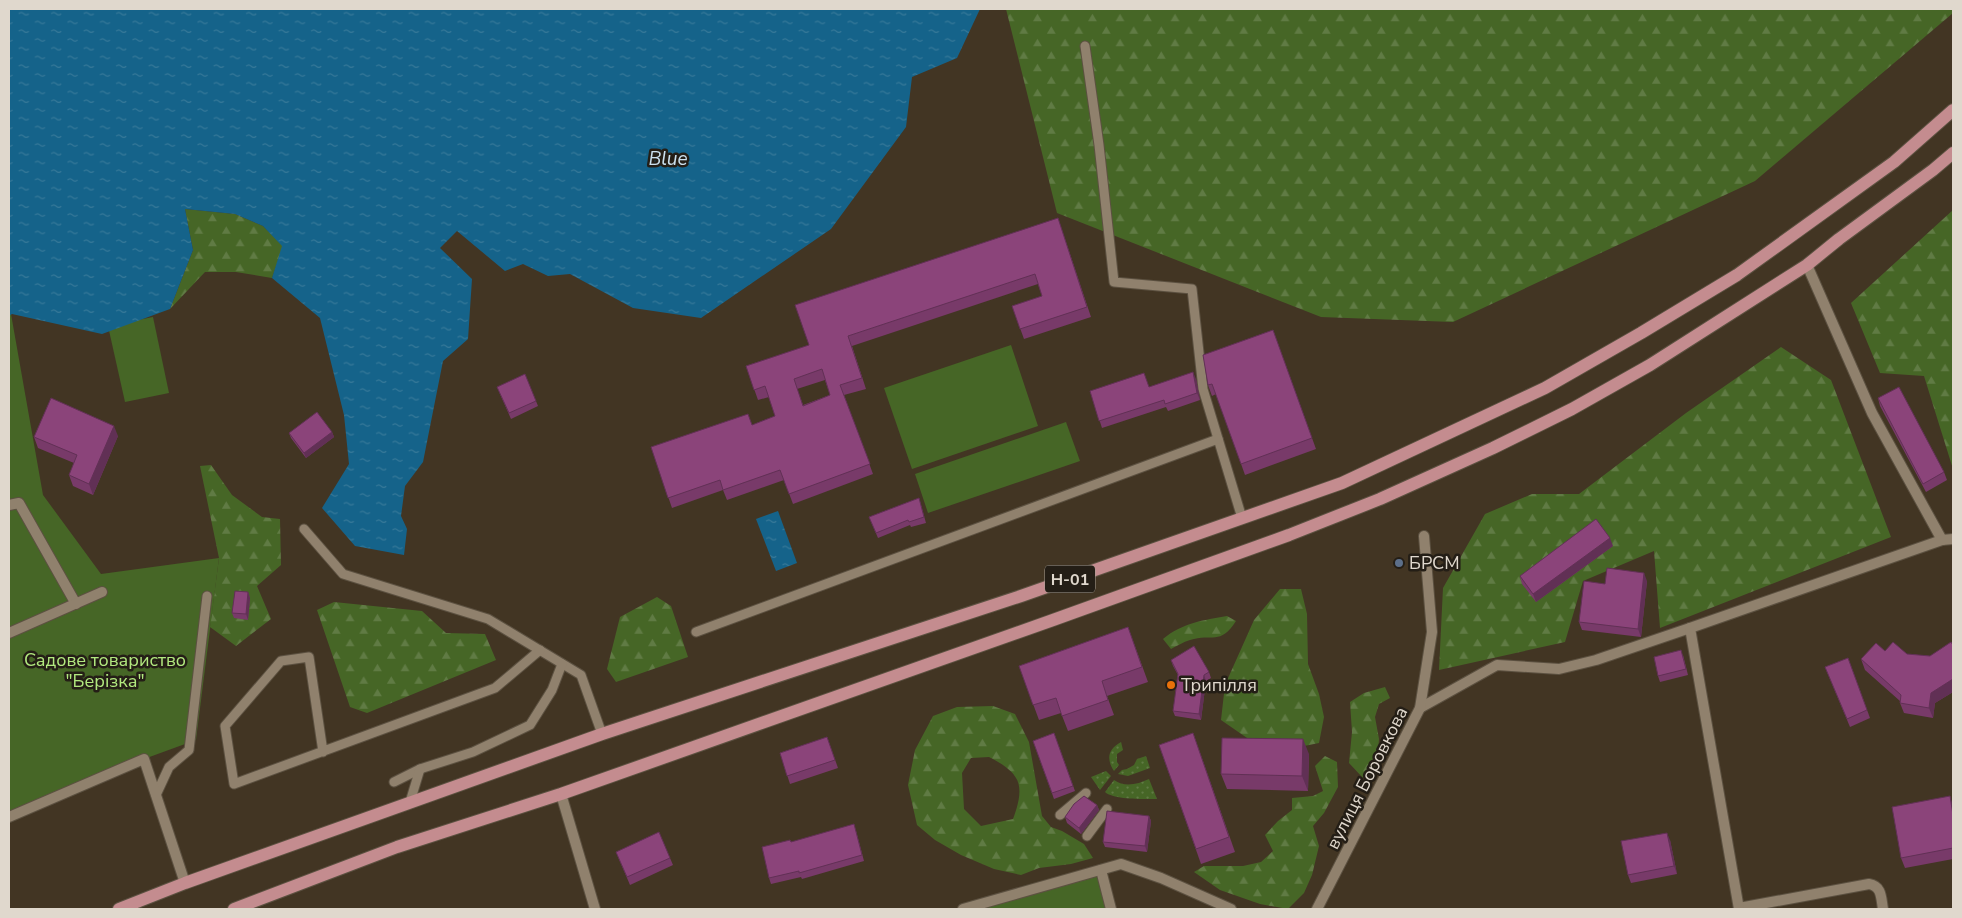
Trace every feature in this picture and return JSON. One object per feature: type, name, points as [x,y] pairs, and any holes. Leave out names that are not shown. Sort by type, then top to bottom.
[{"type":"main road","name":"Н-01","points":[[119,909],[184,883],[602,734],[1021,596],[1342,483],[1545,388],[1737,275],[1894,162],[1953,110]]},
{"type":"main road","name":"Н-01","points":[[234,909],[398,847],[561,794],[1072,614],[1289,535],[1380,498],[1493,448],[1572,409],[1650,365],[1807,265],[1953,153]]},
{"type":"street","points":[[1807,265],[1872,413],[1942,540]]},
{"type":"street","points":[[9,505],[19,503],[76,604]]},
{"type":"street","name":"вулиця Боровкова","points":[[1318,909],[1395,761],[1420,708],[1432,632],[1424,536]]},
{"type":"street","points":[[1420,708],[1497,665],[1559,669],[1596,660],[1942,540],[1953,539]]},
{"type":"street","points":[[9,633],[102,592]]},
{"type":"street","points":[[1690,628],[1739,909],[1869,884],[1875,885],[1880,891],[1883,909]]},
{"type":"street","points":[[9,817],[144,759],[184,883]]},
{"type":"street","points":[[561,794],[595,909]]},
{"type":"street","points":[[966,909],[1121,864],[1161,878],[1231,909]]},
{"type":"street","points":[[1101,870],[1111,909]]},
{"type":"lane","points":[[1085,46],[1099,145],[1114,282],[1192,289],[1203,389],[1242,518]]},
{"type":"lane","points":[[696,632],[1218,439]]},
{"type":"lane","points":[[304,529],[343,574],[488,619],[582,675],[602,734]]},
{"type":"lane","points":[[156,796],[169,768],[190,750],[207,596]]},
{"type":"lane","points":[[323,752],[309,657],[281,661],[225,726],[234,784],[323,752],[495,688],[540,650]]},
{"type":"lane","points":[[394,782],[420,769],[473,752],[530,726],[552,690],[562,664]]},
{"type":"lane","points":[[410,802],[420,769]]},
{"type":"lane","points":[[1060,815],[1086,793]]},
{"type":"lane","points":[[1087,836],[1107,809]]},
{"type":"green space","points":[[1006,9],[1953,9],[1953,13],[1755,181],[1453,322],[1321,317],[1057,213]]},
{"type":"green space","points":[[185,209],[235,214],[263,226],[283,246],[272,278],[236,272],[205,272],[170,309],[193,250]]},
{"type":"green space","points":[[1953,210],[1953,469],[1924,376],[1880,373],[1851,303]]},
{"type":"green space","name":"Садове товариство \"Берізка\"","points":[[11,314],[43,495],[101,574],[219,558],[196,740],[144,759],[9,817],[9,316]]},
{"type":"green space","points":[[153,317],[169,393],[125,402],[108,326]]},
{"type":"green space","points":[[1011,345],[1038,426],[912,469],[884,388]]},
{"type":"green space","points":[[1781,347],[1831,380],[1891,537],[1660,628],[1654,551],[1583,581],[1565,642],[1439,670],[1443,588],[1485,514],[1532,494],[1579,494],[1686,413]]},
{"type":"green space","points":[[1066,422],[1080,461],[928,513],[915,474]]},
{"type":"green space","points":[[211,465],[232,495],[262,517],[280,519],[281,565],[257,586],[271,619],[236,646],[210,627],[219,558],[200,466]]},
{"type":"green space","points":[[1280,589],[1301,589],[1307,614],[1308,664],[1319,694],[1324,717],[1319,743],[1289,749],[1250,740],[1221,720],[1225,685],[1254,620]]},
{"type":"green space","points":[[657,597],[671,606],[688,657],[616,682],[607,669],[620,617]]},
{"type":"green space","points":[[334,602],[422,611],[446,633],[485,634],[496,660],[367,713],[350,707],[317,610]]},
{"type":"green space","points":[[1227,616],[1236,621],[1225,634],[1220,636],[1190,640],[1171,649],[1163,639],[1186,626]]},
{"type":"green space","points":[[1385,687],[1390,698],[1379,704],[1375,717],[1379,739],[1377,764],[1363,778],[1349,763],[1352,732],[1350,702],[1364,693]]},
{"type":"green space","points":[[993,706],[1015,714],[1029,742],[1042,816],[1051,827],[1084,844],[1093,858],[1071,864],[1039,868],[1021,875],[994,869],[961,855],[935,840],[917,825],[908,785],[915,750],[933,716],[957,707]],"holes":[[[989,757],[1014,774],[1017,781],[1019,788],[1017,807],[1013,819],[981,826],[964,809],[962,773],[971,758]]]},
{"type":"green space","points":[[1121,742],[1123,750],[1117,754],[1119,765],[1114,771],[1109,758],[1113,748]]},
{"type":"green space","points":[[1146,756],[1150,768],[1128,776],[1118,774],[1122,770],[1134,765],[1137,759]]},
{"type":"green space","points":[[1325,756],[1337,762],[1338,787],[1324,813],[1313,826],[1319,846],[1312,875],[1304,893],[1288,909],[1260,904],[1220,890],[1194,872],[1204,866],[1243,866],[1261,862],[1273,851],[1265,835],[1292,810],[1292,798],[1313,796],[1323,791],[1315,766]]},
{"type":"green space","points":[[1106,771],[1111,776],[1100,790],[1091,777]]},
{"type":"green space","points":[[1149,779],[1157,799],[1122,798],[1105,792],[1114,780],[1127,785]]},
{"type":"green space","points":[[1101,870],[1112,909],[963,909]]},
{"type":"water","name":"Blue","points":[[9,9],[980,9],[957,58],[912,77],[906,127],[831,229],[701,318],[633,308],[570,274],[548,276],[523,264],[505,271],[457,231],[440,248],[472,279],[468,339],[443,361],[423,462],[405,486],[401,516],[407,529],[404,555],[355,546],[322,508],[349,464],[344,415],[320,318],[272,278],[282,246],[263,226],[235,214],[185,209],[193,250],[170,309],[102,334],[12,314],[9,316]]},
{"type":"water","points":[[778,511],[797,563],[776,571],[756,519]]},
{"type":"building","points":[[1058,218],[1087,307],[1020,329],[1012,306],[1042,296],[1035,274],[848,336],[862,378],[840,385],[870,464],[789,494],[780,470],[723,490],[720,480],[668,498],[651,447],[748,414],[752,425],[775,416],[765,386],[754,390],[746,366],[809,345],[795,305]],"holes":[[[822,369],[830,395],[803,406],[794,379]]]},
{"type":"building","points":[[1273,330],[1312,438],[1241,464],[1212,384],[1208,385],[1203,355]]},
{"type":"building","points":[[1193,372],[1197,393],[1165,404],[1164,400],[1099,421],[1090,391],[1144,373],[1149,387]]},
{"type":"building","points":[[525,374],[536,401],[509,413],[497,387]]},
{"type":"building","points":[[1899,387],[1944,472],[1923,484],[1878,398]]},
{"type":"building","points":[[51,398],[114,426],[89,484],[69,475],[77,455],[34,437]]},
{"type":"building","points":[[317,412],[332,432],[304,453],[289,433]]},
{"type":"building","points":[[919,498],[924,517],[909,522],[908,520],[876,533],[869,517]]},
{"type":"building","points":[[1596,519],[1610,538],[1533,594],[1520,576]]},
{"type":"building","points":[[1607,568],[1644,573],[1638,629],[1579,622],[1584,581],[1605,584]]},
{"type":"building","points":[[235,591],[248,592],[246,614],[232,613]]},
{"type":"building","points":[[1128,627],[1142,667],[1102,681],[1108,700],[1062,716],[1056,698],[1033,705],[1019,666]]},
{"type":"building","points":[[1893,642],[1907,654],[1930,656],[1951,642],[1953,645],[1953,679],[1931,693],[1929,708],[1900,703],[1901,695],[1861,659],[1876,643],[1885,651]]},
{"type":"building","points":[[1194,646],[1209,672],[1204,675],[1199,714],[1173,711],[1178,674],[1171,660]]},
{"type":"building","points":[[1681,650],[1686,669],[1658,676],[1654,657]]},
{"type":"building","points":[[1848,658],[1867,710],[1847,719],[1825,667]]},
{"type":"building","points":[[1054,733],[1073,786],[1052,793],[1033,741]]},
{"type":"building","points":[[1193,733],[1229,837],[1196,849],[1159,745]]},
{"type":"building","points":[[827,737],[835,760],[787,776],[780,753]]},
{"type":"building","points":[[1222,738],[1303,739],[1302,776],[1221,774]]},
{"type":"building","points":[[1084,796],[1097,805],[1079,828],[1065,817],[1074,804]]},
{"type":"building","points":[[1950,796],[1953,815],[1953,848],[1901,858],[1892,807]]},
{"type":"building","points":[[1107,811],[1149,816],[1145,846],[1103,842]]},
{"type":"building","points":[[854,824],[862,855],[799,873],[799,871],[769,878],[762,847],[790,840],[791,842]]},
{"type":"building","points":[[659,832],[670,858],[627,877],[616,852]]},
{"type":"building","points":[[1667,833],[1674,866],[1628,875],[1621,841]]},
{"type":"place","name":"БРСМ","points":[[1399,563]]},
{"type":"place","name":"Трипілля","points":[[1171,685]]}]
